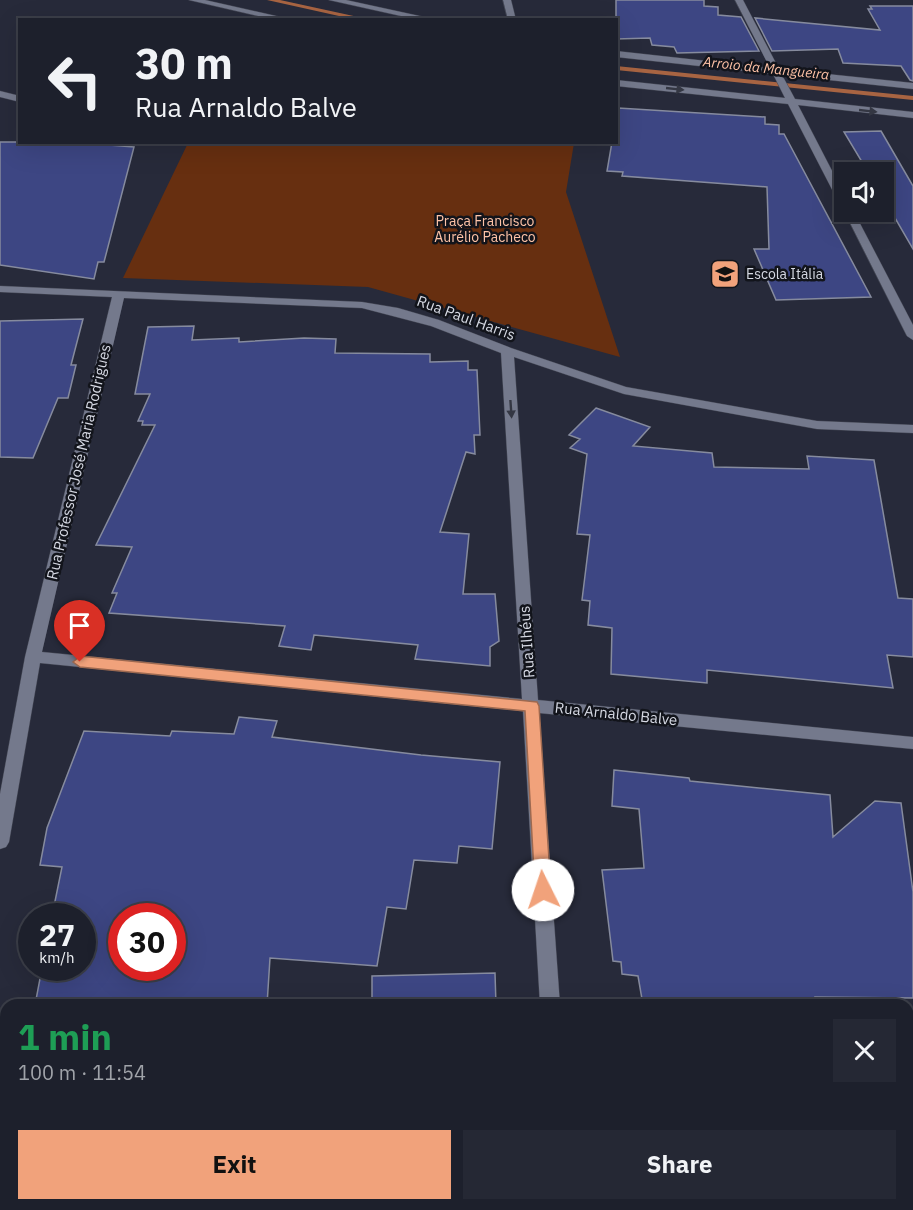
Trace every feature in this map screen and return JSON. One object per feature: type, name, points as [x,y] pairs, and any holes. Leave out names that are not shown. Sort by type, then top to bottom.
[{"type":"street","points":[[193,0],[280,18]]},
{"type":"street","points":[[333,0],[424,18]]},
{"type":"street","points":[[507,0],[512,18]]},
{"type":"street","points":[[739,0],[834,184]]},
{"type":"street","points":[[618,54],[913,86]]},
{"type":"street","points":[[618,83],[913,115]]},
{"type":"street","points":[[0,94],[18,98]]},
{"type":"street","points":[[854,222],[913,336]]},
{"type":"street","name":"Rua Paul Harris","points":[[0,289],[362,305],[398,312],[435,323],[507,351],[624,390],[817,424],[913,429]]},
{"type":"street","name":"Rua Professor José Maria Rodrigues","points":[[0,842],[33,657],[119,294]]},
{"type":"street","name":"Rua Ilhéus","points":[[507,351],[550,999]]},
{"type":"street","name":"Rua Arnaldo Balve","points":[[33,657],[913,743]]},
{"type":"green space","name":"Praça Francisco Aurélio Pacheco","points":[[188,144],[574,144],[566,192],[620,357],[368,287],[123,278]]},
{"type":"building","points":[[616,0],[704,0],[704,6],[718,7],[718,15],[741,17],[759,51],[677,53],[674,47],[652,45],[650,38],[618,39],[618,18],[616,18]]},
{"type":"building","points":[[870,6],[913,6],[913,81],[901,66],[843,63],[838,49],[772,51],[755,18],[880,30],[868,9],[872,9]]},
{"type":"building","points":[[618,108],[765,117],[765,124],[779,125],[779,134],[784,134],[871,297],[776,300],[754,249],[769,249],[767,187],[622,176],[623,172],[607,171],[612,144],[618,144]]},
{"type":"building","points":[[881,131],[913,186],[913,249],[894,216],[894,162],[862,162],[844,132]]},
{"type":"building","points":[[0,142],[134,147],[104,262],[98,262],[94,279],[0,265]]},
{"type":"building","points":[[83,319],[71,365],[76,365],[68,398],[58,398],[33,458],[0,457],[0,321]]},
{"type":"building","points":[[194,326],[192,340],[239,338],[239,342],[304,338],[336,339],[335,353],[430,354],[430,362],[468,361],[468,370],[477,370],[480,435],[474,435],[475,454],[466,452],[440,532],[469,534],[463,594],[495,594],[499,641],[490,647],[490,666],[415,659],[418,645],[314,635],[311,650],[279,646],[285,626],[109,613],[117,593],[112,593],[132,547],[96,545],[155,425],[142,425],[143,421],[138,421],[150,394],[135,394],[148,327]]},
{"type":"building","points":[[596,408],[650,427],[633,446],[712,453],[714,467],[809,469],[807,456],[874,460],[898,598],[913,599],[913,657],[887,655],[893,688],[707,670],[707,683],[611,674],[612,628],[588,625],[590,601],[582,600],[590,535],[577,534],[587,454],[570,448],[580,439],[569,435]]},
{"type":"building","points":[[239,717],[277,721],[272,737],[500,762],[492,849],[459,846],[457,863],[414,860],[406,909],[387,907],[377,966],[270,958],[267,999],[36,999],[40,981],[96,981],[96,903],[55,903],[62,867],[40,865],[47,828],[84,731],[170,736],[172,731],[234,734]]},
{"type":"building","points":[[614,770],[689,778],[690,781],[830,795],[833,837],[875,801],[901,803],[913,892],[913,998],[642,999],[638,976],[622,974],[621,962],[613,961],[602,870],[644,868],[639,809],[612,806]]},
{"type":"building","points":[[495,973],[496,999],[372,999],[372,976]]},
{"type":"waterway","name":"Arroio da Mangueira","points":[[270,0],[359,18]]},
{"type":"waterway","name":"Arroio da Mangueira","points":[[618,68],[913,98]]},
{"type":"place","name":"Escola Itália","points":[[725,274]]},
{"type":"route","points":[[80,662],[532,706],[543,890]]}]
